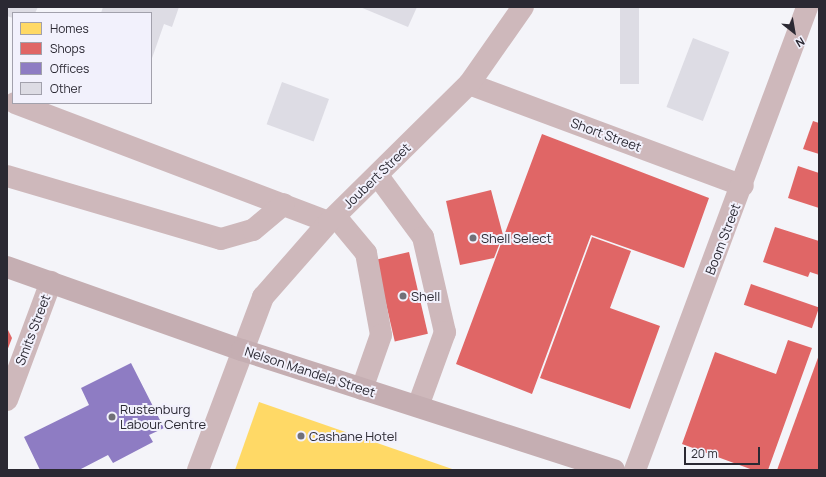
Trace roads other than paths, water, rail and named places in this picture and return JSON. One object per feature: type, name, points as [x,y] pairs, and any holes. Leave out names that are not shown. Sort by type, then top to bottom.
[{"type":"main road","name":"Nelson Mandela Street","points":[[7,267],[242,350],[614,470]]},
{"type":"street","name":"Joubert Street","points":[[198,470],[262,297],[333,219],[469,84],[523,7]]},
{"type":"street","name":"Boom Street","points":[[635,470],[743,186],[807,7]]},
{"type":"street","name":"Short Street","points":[[469,84],[743,186]]},
{"type":"street","points":[[17,104],[284,204],[333,219],[366,254],[381,335],[362,389]]},
{"type":"street","points":[[7,176],[221,239],[253,230],[284,204]]},
{"type":"street","points":[[378,176],[423,237],[445,332],[418,406]]},
{"type":"street","name":"Smits Street","points":[[7,400],[51,282]]},
{"type":"place","name":"Shell Select","points":[[473,238]]},
{"type":"place","name":"Shell","points":[[403,296]]},
{"type":"place","name":"Rustenburg Labour Centre","points":[[112,417]]},
{"type":"place","name":"Cashane Hotel","points":[[301,436]]}]
